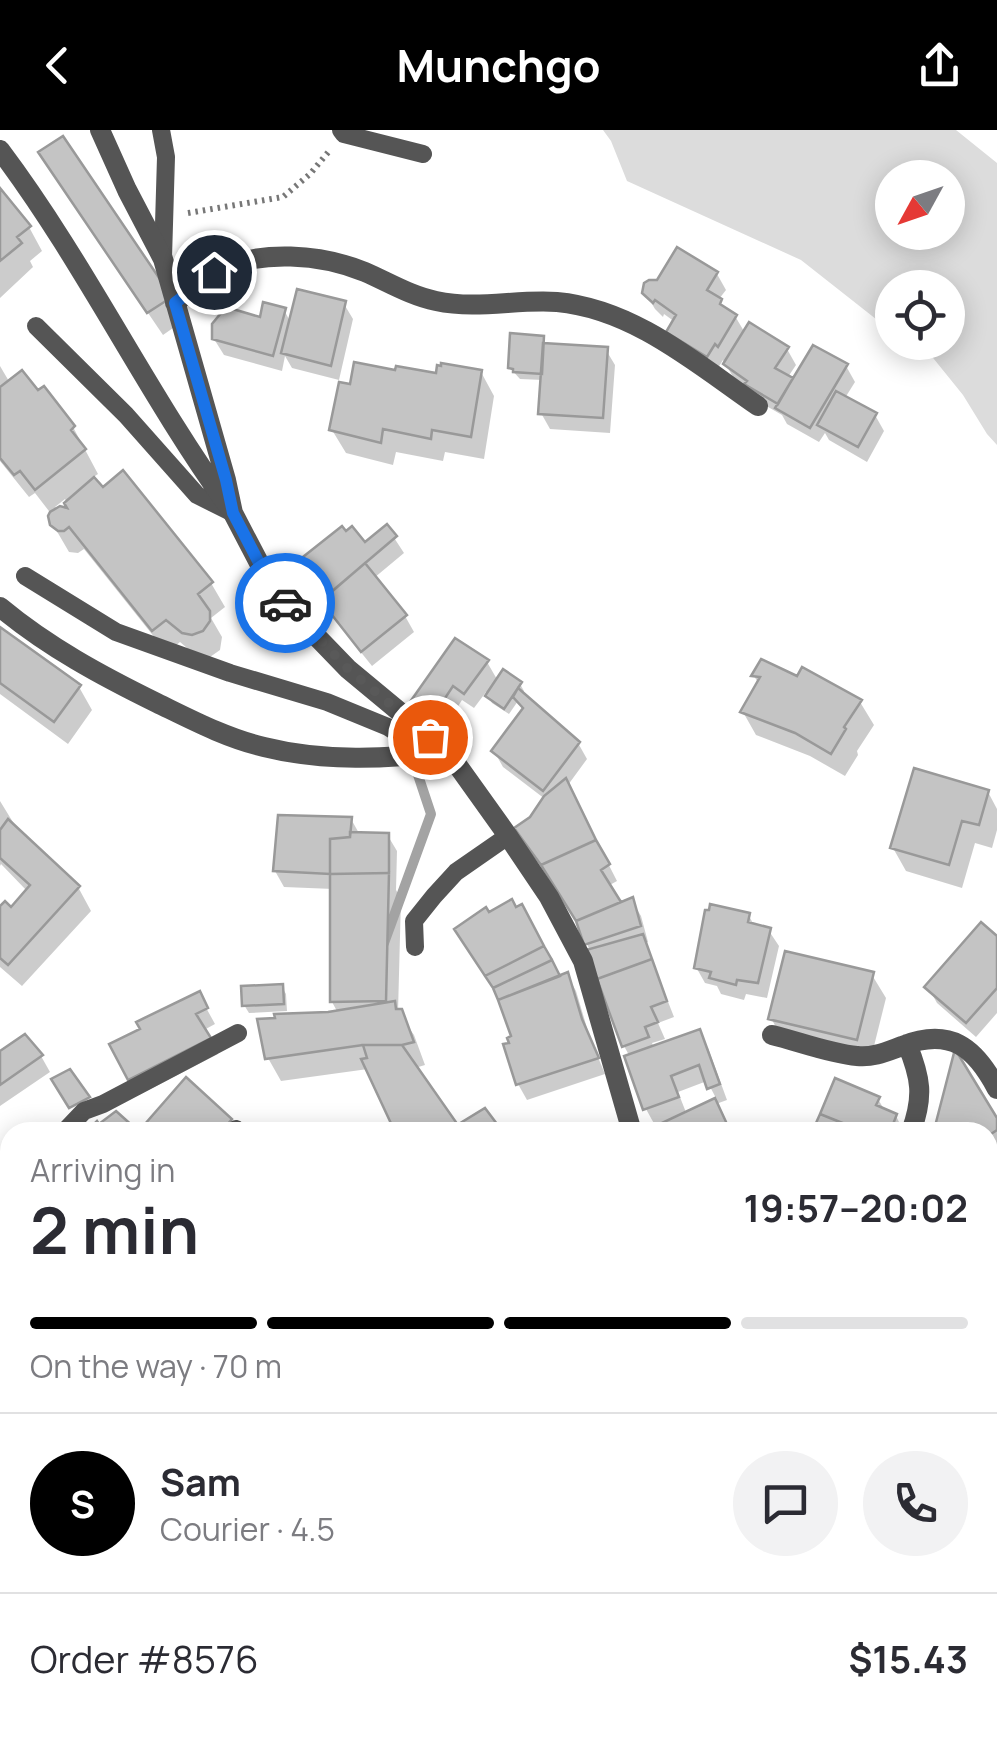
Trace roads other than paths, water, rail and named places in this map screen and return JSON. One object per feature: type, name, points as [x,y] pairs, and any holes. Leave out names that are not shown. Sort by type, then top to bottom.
[{"type":"street","points":[[100,130],[163,259],[233,513]]},
{"type":"street","points":[[0,150],[37,199],[197,463],[233,513],[268,580],[290,609],[348,669],[439,753],[508,836],[549,897],[583,961],[629,1122]]},
{"type":"street","points":[[175,303],[214,272],[241,261],[294,255],[360,270],[427,299],[459,306],[556,302],[607,312],[647,331],[758,406]]},
{"type":"street","points":[[0,608],[78,662],[227,735],[264,747],[333,758],[397,758],[439,753]]},
{"type":"street","points":[[772,1034],[858,1057],[884,1054],[933,1037],[957,1042],[986,1069],[997,1088]]},
{"type":"street","points":[[906,1044],[918,1072],[920,1109],[915,1122]]},
{"type":"lane","points":[[160,130],[166,157],[163,259]]},
{"type":"lane","points":[[343,132],[423,154]]},
{"type":"lane","points":[[36,326],[126,415],[197,495],[233,513]]},
{"type":"lane","points":[[25,576],[116,632],[230,673],[327,702],[439,753]]},
{"type":"lane","points":[[414,947],[414,922],[434,896],[456,872],[508,836]]},
{"type":"lane","points":[[74,1122],[84,1111],[238,1033]]},
{"type":"waterway","points":[[384,943],[431,814],[418,775]]}]
